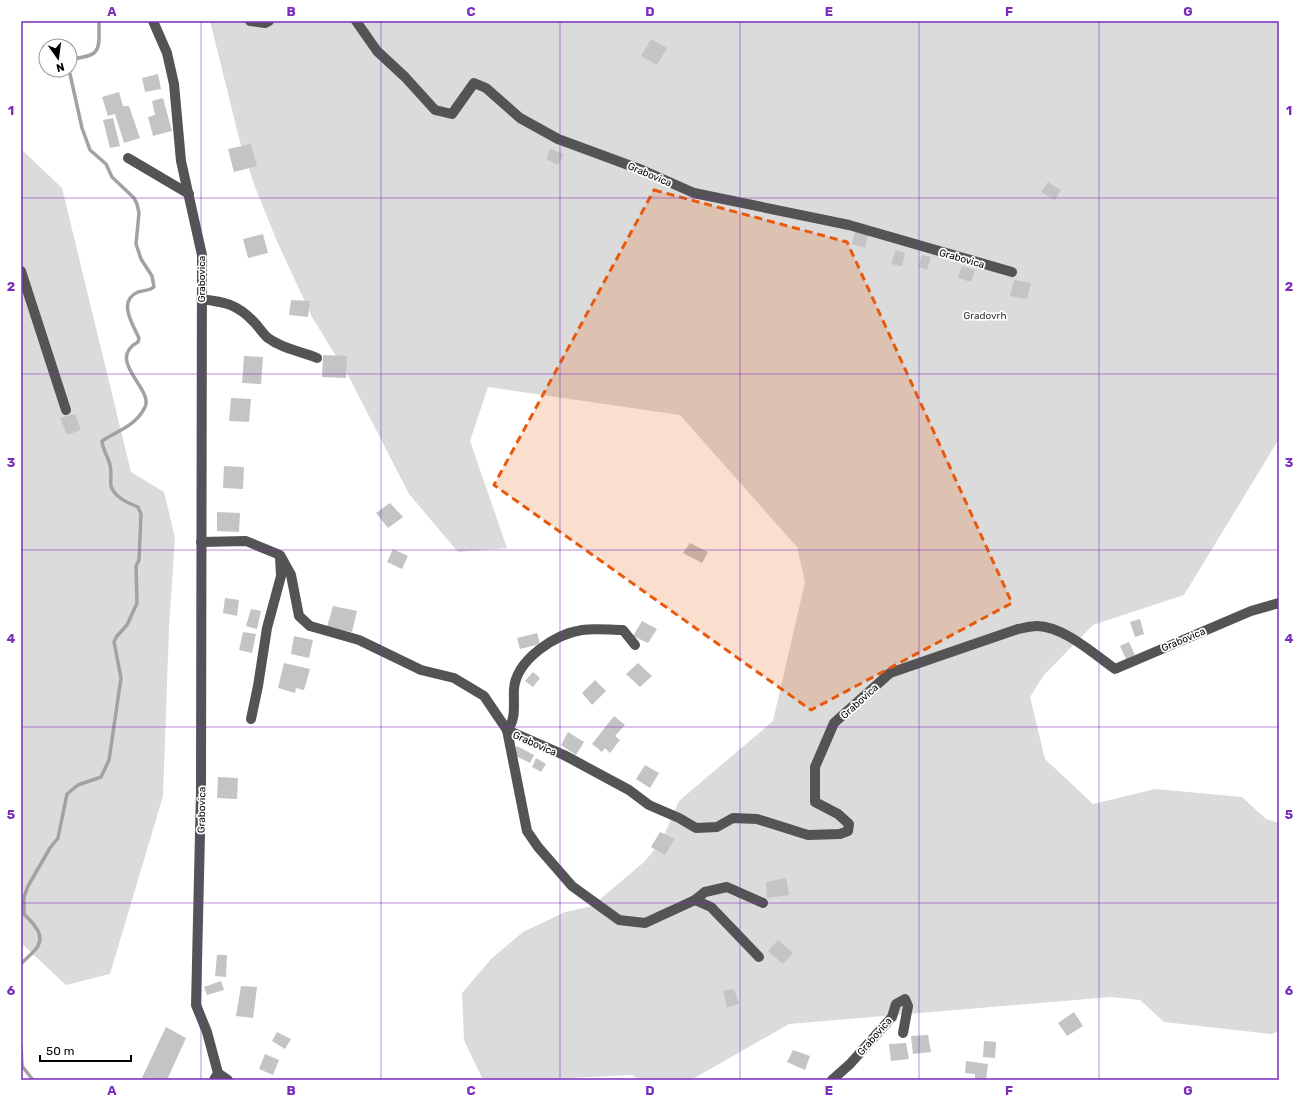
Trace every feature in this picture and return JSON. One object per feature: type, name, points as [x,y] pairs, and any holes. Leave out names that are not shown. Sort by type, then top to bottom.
[{"type":"street","name":"Grabovica","points":[[153,21],[167,53],[174,84],[179,124],[181,162],[202,255],[201,791],[196,1005],[207,1032],[216,1077],[228,1080]]},
{"type":"street","points":[[250,21],[266,22]]},
{"type":"street","name":"Grabovica","points":[[356,21],[376,51],[405,76],[435,110],[452,114],[474,83],[486,88],[520,118],[558,139],[642,170],[694,193],[849,225],[1012,272]]},
{"type":"street","points":[[128,158],[189,194]]},
{"type":"street","points":[[21,271],[66,410]]},
{"type":"street","points":[[202,299],[235,305],[245,312],[267,338],[285,348],[302,352],[316,358]]},
{"type":"street","points":[[201,542],[246,541],[280,555],[281,576],[267,628],[258,686],[250,719]]},
{"type":"street","name":"Grabovica","points":[[280,555],[291,575],[299,616],[310,626],[359,640],[421,670],[454,678],[484,696],[507,730],[527,831],[538,847],[572,886],[619,920],[645,923],[695,900],[706,892],[726,887],[763,903]]},
{"type":"street","name":"Grabovica","points":[[507,730],[564,755],[629,790],[649,805],[679,818],[696,828],[717,827],[733,818],[757,819],[808,835],[840,834],[848,831],[849,824],[838,814],[815,802],[815,767],[834,723],[890,673],[1018,629],[1037,626],[1053,629],[1079,643],[1115,669],[1251,611],[1279,603]]},
{"type":"street","name":"Grabovica","points":[[507,730],[510,726],[514,713],[514,688],[520,669],[531,657],[558,638],[583,630],[623,630],[635,645]]},
{"type":"street","points":[[695,900],[711,907],[759,957]]},
{"type":"street","name":"Grabovica","points":[[832,1080],[881,1031],[892,1017],[896,1004],[904,999],[908,1006],[904,1033]]},
{"type":"highlighted area","points":[[654,190],[847,242],[1012,603],[811,710],[494,485]]},
{"type":"green space","name":"Gradovrh","points":[[210,21],[1279,21],[1279,439],[1184,595],[1093,625],[1044,675],[1030,697],[1045,759],[1093,804],[1155,789],[1242,797],[1266,819],[1279,823],[1279,1031],[1271,1034],[1164,1022],[1140,1000],[1111,997],[789,1024],[691,1080],[641,1080],[632,1075],[527,1080],[483,1080],[464,1040],[462,993],[492,958],[523,932],[565,912],[592,906],[644,862],[661,842],[679,801],[773,721],[805,582],[797,547],[680,415],[488,387],[470,441],[507,548],[458,552],[409,494],[349,377],[312,317],[276,239],[255,187],[240,142]]},
{"type":"green space","points":[[21,149],[62,188],[131,472],[164,492],[175,538],[169,628],[163,796],[110,974],[66,985],[21,943]]},
{"type":"building","points":[[651,39],[667,48],[657,65],[641,56]]},
{"type":"building","points":[[158,74],[161,89],[145,92],[142,78]]},
{"type":"building","points":[[119,92],[123,106],[129,106],[140,138],[124,143],[115,114],[108,116],[102,97]]},
{"type":"building","points":[[163,98],[172,131],[153,136],[148,117],[155,115],[152,101]]},
{"type":"building","points":[[113,118],[120,146],[110,148],[103,120]]},
{"type":"building","points":[[251,144],[257,166],[234,172],[228,149]]},
{"type":"building","points":[[550,149],[564,154],[558,165],[546,159]]},
{"type":"building","points":[[1048,182],[1061,190],[1055,200],[1041,192]]},
{"type":"building","points":[[855,231],[868,235],[865,248],[852,244]]},
{"type":"building","points":[[263,234],[268,253],[248,258],[243,239]]},
{"type":"building","points":[[896,250],[905,253],[902,266],[891,264]]},
{"type":"building","points":[[922,255],[931,257],[927,270],[918,267]]},
{"type":"building","points":[[962,266],[975,270],[971,282],[958,278]]},
{"type":"building","points":[[1014,280],[1031,283],[1027,299],[1010,296]]},
{"type":"building","points":[[291,300],[310,301],[308,317],[289,315]]},
{"type":"building","points":[[323,355],[347,356],[346,378],[322,377]]},
{"type":"building","points":[[244,356],[263,357],[261,384],[242,383]]},
{"type":"building","points":[[231,398],[251,399],[249,422],[229,421]]},
{"type":"building","points":[[75,414],[81,430],[67,435],[60,418]]},
{"type":"building","points":[[224,466],[244,467],[243,489],[223,488]]},
{"type":"building","points":[[390,503],[403,517],[388,528],[376,513]]},
{"type":"building","points":[[217,512],[240,513],[239,532],[217,531]]},
{"type":"building","points":[[690,543],[708,552],[702,563],[683,553]]},
{"type":"building","points":[[393,549],[408,556],[402,569],[387,562]]},
{"type":"building","points":[[225,598],[239,600],[237,616],[223,613]]},
{"type":"building","points":[[333,606],[357,611],[352,632],[327,627]]},
{"type":"building","points":[[251,609],[261,611],[257,629],[246,626]]},
{"type":"building","points":[[1140,619],[1144,634],[1135,637],[1130,622]]},
{"type":"building","points":[[642,621],[657,629],[648,643],[633,636]]},
{"type":"building","points":[[243,632],[256,634],[252,653],[239,650]]},
{"type":"building","points":[[537,633],[540,644],[520,649],[517,638]]},
{"type":"building","points":[[294,636],[313,640],[309,658],[291,654]]},
{"type":"building","points":[[1129,642],[1135,655],[1126,659],[1120,646]]},
{"type":"building","points":[[284,663],[310,669],[304,690],[296,688],[295,693],[278,688]]},
{"type":"building","points":[[638,663],[652,676],[640,687],[626,674]]},
{"type":"building","points":[[533,672],[540,678],[533,687],[525,681]]},
{"type":"building","points":[[595,680],[606,691],[592,705],[582,693]]},
{"type":"building","points":[[614,716],[625,725],[615,736],[620,740],[610,753],[605,748],[602,752],[592,744]]},
{"type":"building","points":[[568,732],[584,742],[576,755],[561,745]]},
{"type":"building","points":[[517,746],[534,755],[530,763],[512,754]]},
{"type":"building","points":[[536,758],[546,764],[541,772],[532,767]]},
{"type":"building","points":[[645,765],[659,773],[650,788],[636,779]]},
{"type":"building","points":[[218,777],[238,778],[237,799],[217,798]]},
{"type":"building","points":[[660,832],[675,839],[665,855],[651,847]]},
{"type":"building","points":[[786,878],[789,895],[767,898],[766,882]]},
{"type":"building","points":[[778,940],[793,953],[783,964],[768,951]]},
{"type":"building","points":[[217,955],[227,955],[226,977],[215,976]]},
{"type":"building","points":[[221,981],[224,990],[207,995],[204,987]]},
{"type":"building","points":[[241,986],[257,987],[253,1018],[236,1016]]},
{"type":"building","points":[[734,989],[739,1004],[727,1007],[723,991]]},
{"type":"building","points":[[1074,1012],[1083,1026],[1067,1036],[1058,1023]]},
{"type":"building","points":[[166,1027],[186,1038],[167,1080],[141,1080]]},
{"type":"building","points":[[277,1032],[291,1039],[285,1049],[272,1041]]},
{"type":"building","points":[[928,1035],[931,1052],[913,1054],[911,1036]]},
{"type":"building","points":[[984,1041],[996,1042],[995,1058],[983,1057]]},
{"type":"building","points":[[906,1043],[909,1059],[891,1061],[889,1044]]},
{"type":"building","points":[[793,1050],[810,1056],[805,1070],[787,1062]]},
{"type":"building","points":[[265,1054],[279,1060],[273,1075],[259,1069]]},
{"type":"building","points":[[966,1061],[988,1064],[986,1080],[975,1080],[975,1074],[965,1073]]},
{"type":"waterway","points":[[78,58],[93,54],[96,50],[99,39],[99,21]]},
{"type":"waterway","points":[[21,964],[34,951],[40,941],[38,931],[24,914],[24,897],[28,886],[50,848],[58,838],[67,794],[78,785],[101,777],[109,760],[121,678],[114,642],[117,636],[127,625],[137,603],[136,566],[139,560],[141,514],[138,507],[122,499],[113,490],[111,486],[111,468],[102,441],[132,423],[145,407],[146,400],[143,392],[128,366],[126,357],[129,349],[138,342],[139,338],[128,314],[128,301],[138,292],[154,287],[152,276],[141,259],[136,244],[139,213],[137,204],[134,198],[112,177],[106,164],[90,150],[82,128],[71,78]]},
{"type":"waterway","points":[[21,1046],[22,1066],[33,1080]]}]
